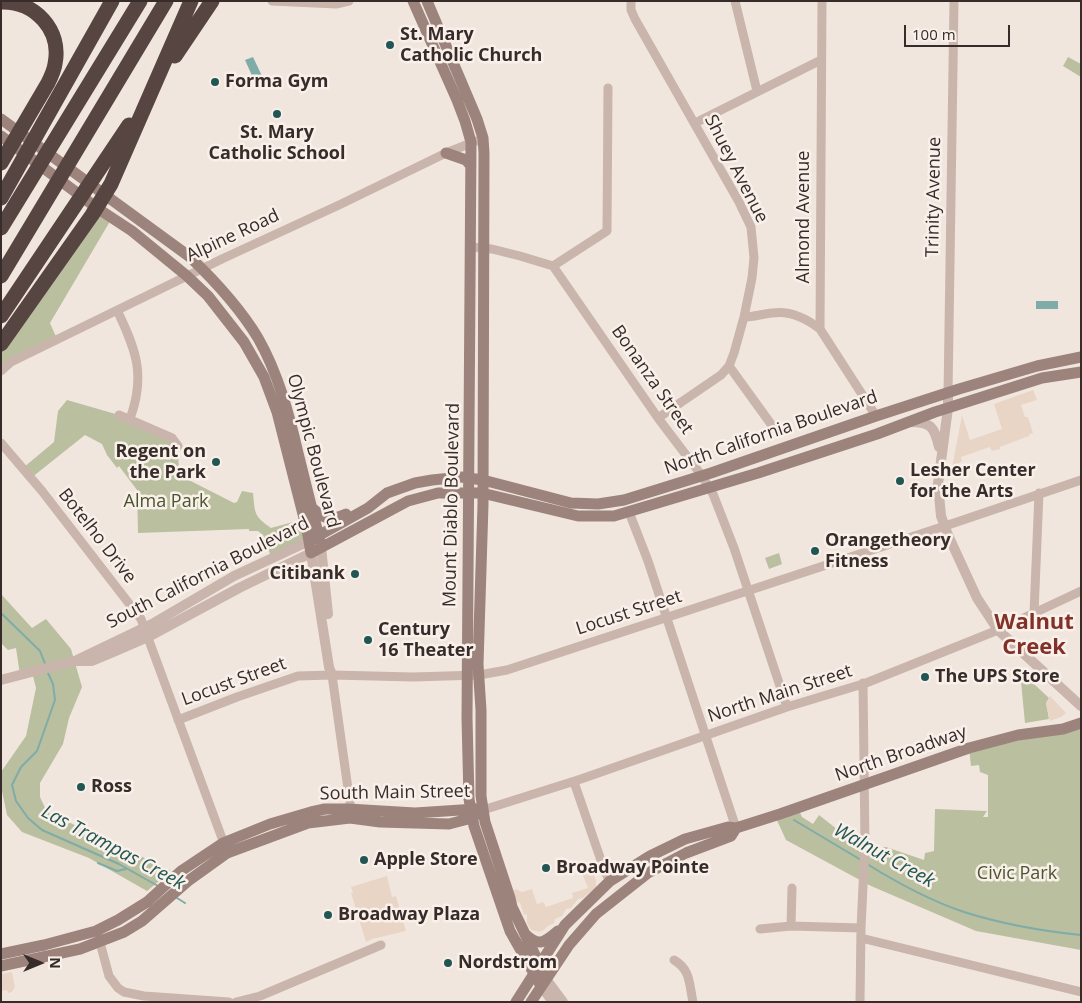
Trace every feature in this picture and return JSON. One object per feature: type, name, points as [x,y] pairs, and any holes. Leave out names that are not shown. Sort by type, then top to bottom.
[{"type":"highway","points":[[1,198],[112,1]]},
{"type":"highway","points":[[1,228],[140,1]]},
{"type":"highway","points":[[1,276],[166,1]]},
{"type":"highway","points":[[1,344],[111,184],[191,1]]},
{"type":"highway","points":[[1,316],[212,1]]},
{"type":"highway","points":[[1,2],[17,4],[35,12],[46,22],[52,32],[56,46],[56,64],[48,83],[1,163]]},
{"type":"main road","name":"Mount Diablo Boulevard","points":[[414,1],[458,100],[471,142],[469,492],[473,675],[481,710],[481,796],[483,810],[512,907],[523,931],[536,969]]},
{"type":"main road","name":"Mount Diablo Boulevard","points":[[427,1],[477,119],[483,138],[484,153],[483,480],[473,675],[467,742],[471,813],[510,931],[544,983]]},
{"type":"main road","name":"Olympic Boulevard","points":[[1,119],[187,276],[211,300],[244,342],[264,377],[275,405],[316,550]]},
{"type":"main road","name":"Olympic Boulevard","points":[[1,136],[100,202],[158,232],[190,257],[239,310],[258,338],[268,358],[291,423],[312,507],[313,538]]},
{"type":"main road","points":[[446,153],[466,160],[471,166]]},
{"type":"main road","name":"North California Boulevard","points":[[469,478],[571,503],[598,504],[624,500],[702,476],[876,416],[1037,366],[1081,357]]},
{"type":"main road","name":"North California Boulevard","points":[[469,492],[482,493],[578,516],[614,516],[837,447],[948,408],[1042,378],[1081,372]]},
{"type":"main road","name":"South California Boulevard","points":[[313,538],[368,508],[387,493],[415,483],[441,479],[469,478]]},
{"type":"main road","name":"South California Boulevard","points":[[316,550],[408,501],[438,492],[469,492]]},
{"type":"main road","points":[[312,507],[321,516],[328,519],[336,518],[377,499]]},
{"type":"main road","name":"North Broadway","points":[[516,1002],[565,925],[610,881],[650,856],[685,839],[728,827],[736,828],[969,748],[1018,735],[1063,729],[1081,723]]},
{"type":"main road","name":"South Main Street","points":[[1,966],[70,952],[98,936],[118,920],[225,848],[308,823],[350,814],[456,811],[471,813],[483,810]]},
{"type":"main road","name":"North Broadway","points":[[531,1002],[569,945],[596,914],[648,873],[686,854],[730,836],[736,828]]},
{"type":"main road","name":"South Main Street","points":[[1,954],[124,932],[155,912],[184,876]]},
{"type":"main road","points":[[523,931],[535,942],[542,942],[565,925]]},
{"type":"street","points":[[272,1],[336,4],[349,1]]},
{"type":"street","name":"Shuey Avenue","points":[[631,1],[631,10],[635,19],[695,122],[751,227],[754,258],[744,317],[729,366]]},
{"type":"street","points":[[736,1],[757,91]]},
{"type":"street","name":"Almond Avenue","points":[[820,329],[822,1]]},
{"type":"street","name":"Trinity Avenue","points":[[948,394],[954,1]]},
{"type":"street","points":[[695,122],[821,60]]},
{"type":"street","points":[[471,247],[520,256],[553,266],[607,231],[608,88]]},
{"type":"street","name":"Alpine Road","points":[[1,371],[11,362],[187,276],[339,206],[446,153],[483,138]]},
{"type":"street","name":"Bonanza Street","points":[[553,266],[658,418],[710,487],[748,591],[787,707]]},
{"type":"street","points":[[117,310],[136,354],[139,378],[138,394],[130,419]]},
{"type":"street","points":[[744,317],[774,312],[797,315],[810,321],[820,329],[876,416]]},
{"type":"street","points":[[658,418],[721,375],[729,366],[776,431]]},
{"type":"street","points":[[948,394],[948,408],[940,457],[938,484],[938,502],[944,526],[977,598],[998,630],[1081,706]]},
{"type":"street","points":[[118,416],[130,419],[172,438],[178,446]]},
{"type":"street","points":[[908,422],[923,423],[930,426],[936,433],[940,457]]},
{"type":"street","name":"Botelho Drive","points":[[1,443],[42,491],[141,619],[225,848]]},
{"type":"street","name":"Locust Street","points":[[178,720],[298,676],[413,677],[473,675],[507,670],[1081,480]]},
{"type":"street","points":[[1034,613],[1039,493]]},
{"type":"street","points":[[629,512],[648,561],[736,828]]},
{"type":"street","name":"South California Boulevard","points":[[146,632],[234,576],[313,538]]},
{"type":"street","name":"South California Boulevard","points":[[1,680],[74,661],[92,661],[146,632],[316,550]]},
{"type":"street","name":"Olympic Boulevard","points":[[316,550],[334,667],[332,675],[350,814]]},
{"type":"street","name":"North Main Street","points":[[483,810],[574,782],[705,735],[863,683],[998,630],[1081,591]]},
{"type":"street","points":[[860,1002],[865,844],[863,683]]},
{"type":"street","points":[[574,782],[605,872],[610,881]]},
{"type":"street","points":[[791,926],[792,888]]},
{"type":"street","points":[[760,929],[791,926],[861,928]]},
{"type":"street","points":[[98,936],[109,976],[118,988],[124,992],[144,996],[229,1002]]},
{"type":"street","points":[[861,938],[1081,992]]},
{"type":"street","points":[[236,1002],[260,996],[381,945]]},
{"type":"street","points":[[674,960],[682,964],[687,972],[693,1002]]},
{"type":"street","name":"Mount Diablo Boulevard","points":[[544,983],[552,1002]]},
{"type":"street","name":"Mount Diablo Boulevard","points":[[544,983],[563,1002]]},
{"type":"green space","points":[[1068,57],[1081,64],[1081,77],[1063,66]]},
{"type":"green space","points":[[97,208],[112,218],[50,323],[57,339],[1,371],[1,344]]},
{"type":"green space","name":"Alma Park","points":[[67,400],[119,415],[178,446],[179,475],[234,503],[237,502],[242,491],[253,493],[256,514],[271,528],[304,519],[309,541],[272,559],[263,535],[258,531],[249,531],[249,529],[138,533],[137,490],[119,466],[117,468],[107,455],[102,444],[85,435],[31,478],[23,468],[54,442],[58,411]]},
{"type":"green space","points":[[779,553],[782,564],[769,569],[765,558]]},
{"type":"green space","points":[[1,594],[32,628],[46,619],[71,649],[82,687],[69,718],[63,744],[40,783],[40,797],[47,812],[170,870],[147,891],[89,858],[22,832],[7,815],[1,786],[1,772],[26,736],[36,688],[32,672],[20,675],[16,648],[8,650],[1,643]]},
{"type":"green space","points":[[1020,671],[1049,698],[1046,703],[1049,719],[1025,723]]},
{"type":"green space","name":"Civic Park","points":[[1081,723],[1081,950],[976,931],[871,886],[786,840],[775,816],[798,808],[802,817],[813,824],[819,815],[852,841],[858,841],[872,848],[886,847],[924,860],[925,853],[934,851],[935,809],[987,811],[983,817],[988,817],[988,775],[980,772],[979,765],[971,766],[969,748]]},
{"type":"shaded area","points":[[1033,390],[1037,400],[1021,405],[1025,417],[1028,417],[1033,433],[1000,447],[1000,449],[992,451],[990,447],[961,457],[962,461],[958,464],[959,466],[952,468],[962,415],[970,440],[1002,429],[994,404]]},
{"type":"shaded area","points":[[1050,696],[1066,713],[1050,721],[1046,703]]},
{"type":"shaded area","points":[[592,867],[596,887],[583,898],[578,899],[571,908],[566,909],[562,916],[555,919],[554,923],[544,930],[539,932],[531,930],[527,923],[527,914],[524,915],[520,903],[515,901],[511,891],[516,889],[522,892],[532,889],[537,904],[543,902],[546,907],[573,898],[572,893],[588,888],[581,871]]},
{"type":"shaded area","name":"Broadway Plaza","points":[[387,876],[392,897],[396,896],[406,931],[366,942],[351,893],[353,893],[351,887]]},
{"type":"shaded area","points":[[12,972],[15,987],[12,992],[8,993],[7,990],[1,991],[1,974]]},
{"type":"water","points":[[253,57],[262,76],[254,80],[245,60]]},
{"type":"water","points":[[1036,301],[1058,301],[1058,309],[1036,309]]},
{"type":"waterway","name":"Las Trampas Creek","points":[[1,613],[40,651],[46,666]]},
{"type":"waterway","name":"Las Trampas Creek","points":[[48,673],[53,684],[55,700],[37,751],[21,767],[12,785],[16,801],[28,818],[42,830],[119,864],[158,886]]},
{"type":"waterway","name":"Walnut Creek","points":[[794,820],[861,860]]},
{"type":"waterway","points":[[98,863],[117,871],[126,869]]},
{"type":"waterway","name":"Walnut Creek","points":[[867,864],[914,891],[964,912],[1022,926],[1081,935]]},
{"type":"waterway","name":"Las Trampas Creek","points":[[177,898],[185,903]]},
{"type":"place","name":"St. Mary Catholic Church","points":[[390,45]]},
{"type":"place","name":"Forma Gym","points":[[215,82]]},
{"type":"place","name":"St. Mary Catholic School","points":[[277,114]]},
{"type":"place","name":"Regent on the Park","points":[[216,462]]},
{"type":"place","name":"Lesher Center for the Arts","points":[[900,481]]},
{"type":"place","name":"Orangetheory Fitness","points":[[815,551]]},
{"type":"place","name":"Citibank","points":[[355,574]]},
{"type":"place","name":"Century 16 Theater","points":[[368,640]]},
{"type":"place","name":"The UPS Store","points":[[925,677]]},
{"type":"place","name":"Ross","points":[[81,787]]},
{"type":"place","name":"Apple Store","points":[[364,860]]},
{"type":"place","name":"Broadway Pointe","points":[[546,868]]},
{"type":"place","name":"Broadway Plaza","points":[[328,915]]},
{"type":"place","name":"Nordstrom","points":[[448,963]]},
{"type":"district","name":"Walnut Creek","points":[[1034,636]]}]
